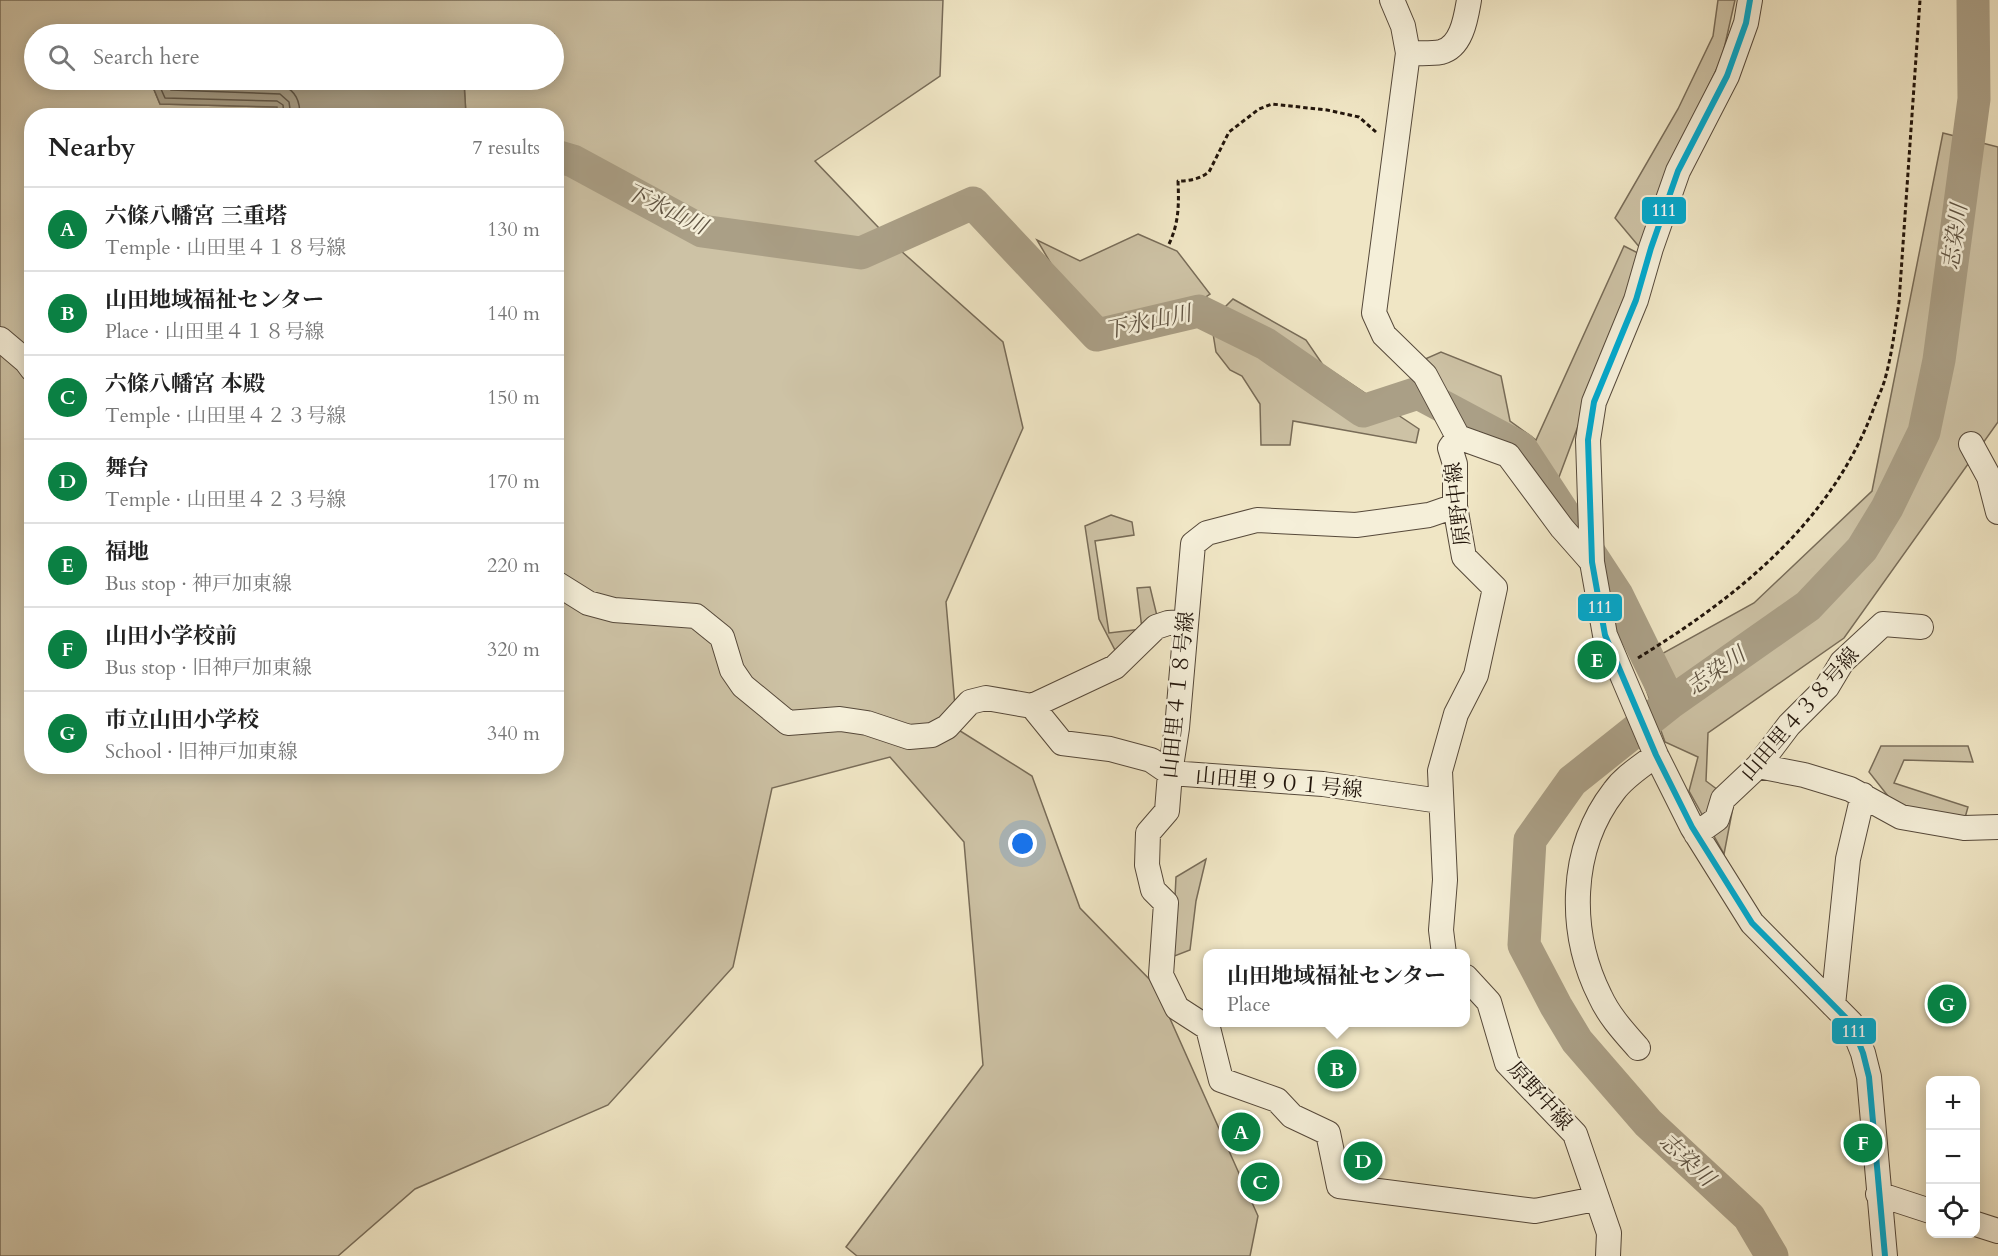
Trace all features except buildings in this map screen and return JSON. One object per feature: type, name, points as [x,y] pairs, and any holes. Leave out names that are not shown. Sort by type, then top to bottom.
[{"type":"street","name":"原野中線","points":[[1392,0],[1403,26],[1408,53],[1374,313],[1384,335],[1425,375],[1458,436],[1450,448],[1455,464],[1455,506],[1464,557],[1495,588],[1476,675],[1456,714],[1440,771],[1445,880],[1441,930],[1443,949]]},
{"type":"street","points":[[1408,53],[1442,52],[1452,47],[1460,36],[1469,0]]},
{"type":"street","points":[[1750,0],[1746,23],[1727,76],[1678,171],[1651,248],[1636,300],[1594,402],[1588,440],[1592,562],[1605,635],[1625,666],[1656,755],[1696,834],[1752,923],[1851,1023],[1869,1077],[1885,1256]]},
{"type":"street","points":[[0,339],[24,362]]},
{"type":"street","points":[[1458,436],[1508,455],[1562,528],[1592,562]]},
{"type":"street","points":[[1971,444],[1989,477],[1998,512]]},
{"type":"street","name":"山田里４１８号線","points":[[1203,1025],[1177,1008],[1161,975],[1166,903],[1153,890],[1148,865],[1148,833],[1167,811],[1177,728],[1193,544],[1207,533],[1257,520],[1356,525],[1429,515],[1455,506]]},
{"type":"street","points":[[564,588],[588,603],[614,610],[696,616],[722,637],[732,670],[743,686],[788,723],[840,719],[867,723],[909,737],[932,735],[947,727],[970,702],[986,698],[1032,706],[1115,667],[1156,627],[1168,623],[1185,622]]},
{"type":"street","name":"山田里４３８号線","points":[[1696,834],[1717,819],[1723,799],[1758,766],[1789,725],[1827,687],[1842,662],[1883,624],[1921,627]]},
{"type":"street","name":"山田里９０１号線","points":[[1032,706],[1062,743],[1110,749],[1151,760],[1170,773],[1323,784],[1440,801]]},
{"type":"street","points":[[1638,1048],[1615,1021],[1600,996],[1587,963],[1580,934],[1577,903],[1585,849],[1598,817],[1614,790],[1656,755]]},
{"type":"street","points":[[1758,766],[1804,775],[1850,789],[1901,817],[1964,828],[1998,827]]},
{"type":"street","points":[[1833,1005],[1848,859],[1863,795]]},
{"type":"street","name":"原野中線","points":[[1470,981],[1489,1002],[1507,1063],[1575,1134],[1608,1233],[1608,1256]]},
{"type":"street","name":"山田里４１８号線","points":[[1206,1027],[1221,1080],[1277,1100],[1292,1116],[1328,1133],[1339,1186],[1535,1211],[1595,1199]]},
{"type":"street","points":[[1878,1194],[1926,1209]]},
{"type":"street","points":[[1980,1225],[1998,1231]]},
{"type":"path","points":[[1625,666],[1671,638],[1760,571],[1797,536],[1846,469],[1867,427],[1884,381],[1899,302],[1920,0]]},
{"type":"path","points":[[1169,244],[1175,232],[1179,213],[1178,181],[1203,177],[1209,172],[1229,132],[1259,109],[1272,104],[1337,112],[1359,117],[1379,135],[1397,140]]},
{"type":"shaded area","points":[[0,0],[943,0],[940,76],[815,161],[900,250],[1003,342],[1023,428],[946,602],[957,729],[1032,776],[1080,908],[1155,985],[1258,1216],[1250,1256],[857,1256],[846,1247],[983,1065],[964,842],[890,757],[772,788],[733,967],[608,1105],[415,1189],[338,1256],[0,1256]]},
{"type":"shaded area","points":[[1718,0],[1735,0],[1722,58],[1665,175],[1641,249],[1615,218],[1678,109],[1713,36]]},
{"type":"shaded area","points":[[1943,133],[1998,147],[1998,422],[1844,638],[1708,733],[1706,781],[1734,802],[1724,854],[1689,791],[1698,757],[1665,742],[1638,667],[1754,603],[1872,491]]},
{"type":"shaded area","points":[[1138,234],[1177,251],[1210,294],[1161,328],[1099,345],[1037,240],[1080,261]]},
{"type":"shaded area","points":[[1624,246],[1642,255],[1556,485],[1494,440],[1457,406],[1425,359],[1441,352],[1501,376],[1510,421],[1536,440]]},
{"type":"shaded area","points":[[1233,299],[1306,340],[1323,365],[1419,429],[1416,443],[1293,421],[1290,445],[1261,445],[1260,404],[1242,376],[1230,370],[1216,352],[1211,321]]},
{"type":"shaded area","points":[[1111,515],[1132,522],[1134,535],[1095,541],[1109,633],[1142,629],[1137,588],[1150,587],[1157,616],[1117,654],[1099,619],[1085,526]]},
{"type":"shaded area","points":[[1881,746],[1968,746],[1973,762],[1904,760],[1894,783],[1968,807],[1961,832],[1899,810],[1869,772]]},
{"type":"shaded area","points":[[1206,859],[1196,901],[1190,950],[1172,957],[1176,877]]},
{"type":"water","points":[[154,90],[464,90],[466,108],[277,108],[160,104]]},
{"type":"waterway","name":"志染川","points":[[1772,1256],[1749,1217],[1648,1123],[1577,1041],[1556,1006],[1524,945],[1530,840],[1572,781],[1670,703],[1808,606],[1862,549],[1887,508],[1924,432],[1939,360],[1974,99],[1973,0]]},
{"type":"waterway","name":"下氷山川","points":[[564,158],[573,161],[702,231],[861,253],[973,203],[1097,335],[1199,311],[1266,344],[1363,411],[1418,393],[1521,448],[1617,595],[1670,703]]},
{"type":"transit line","name":"111","points":[[1750,0],[1746,23],[1727,76],[1678,171],[1651,248],[1636,300],[1594,402],[1588,440],[1592,562],[1605,635],[1656,755],[1692,827],[1752,923],[1851,1023],[1863,1053],[1869,1077],[1885,1256]]},
{"type":"place","name":"福地","points":[[1597,660]]},
{"type":"place","name":"市立山田小学校","points":[[1947,1004]]},
{"type":"place","name":"山田地域福祉センター","points":[[1337,1069]]},
{"type":"place","name":"六條八幡宮 三重塔","points":[[1241,1132]]},
{"type":"place","name":"山田小学校前","points":[[1863,1143]]},
{"type":"place","name":"舞台","points":[[1363,1161]]},
{"type":"place","name":"六條八幡宮 本殿","points":[[1260,1182]]}]
